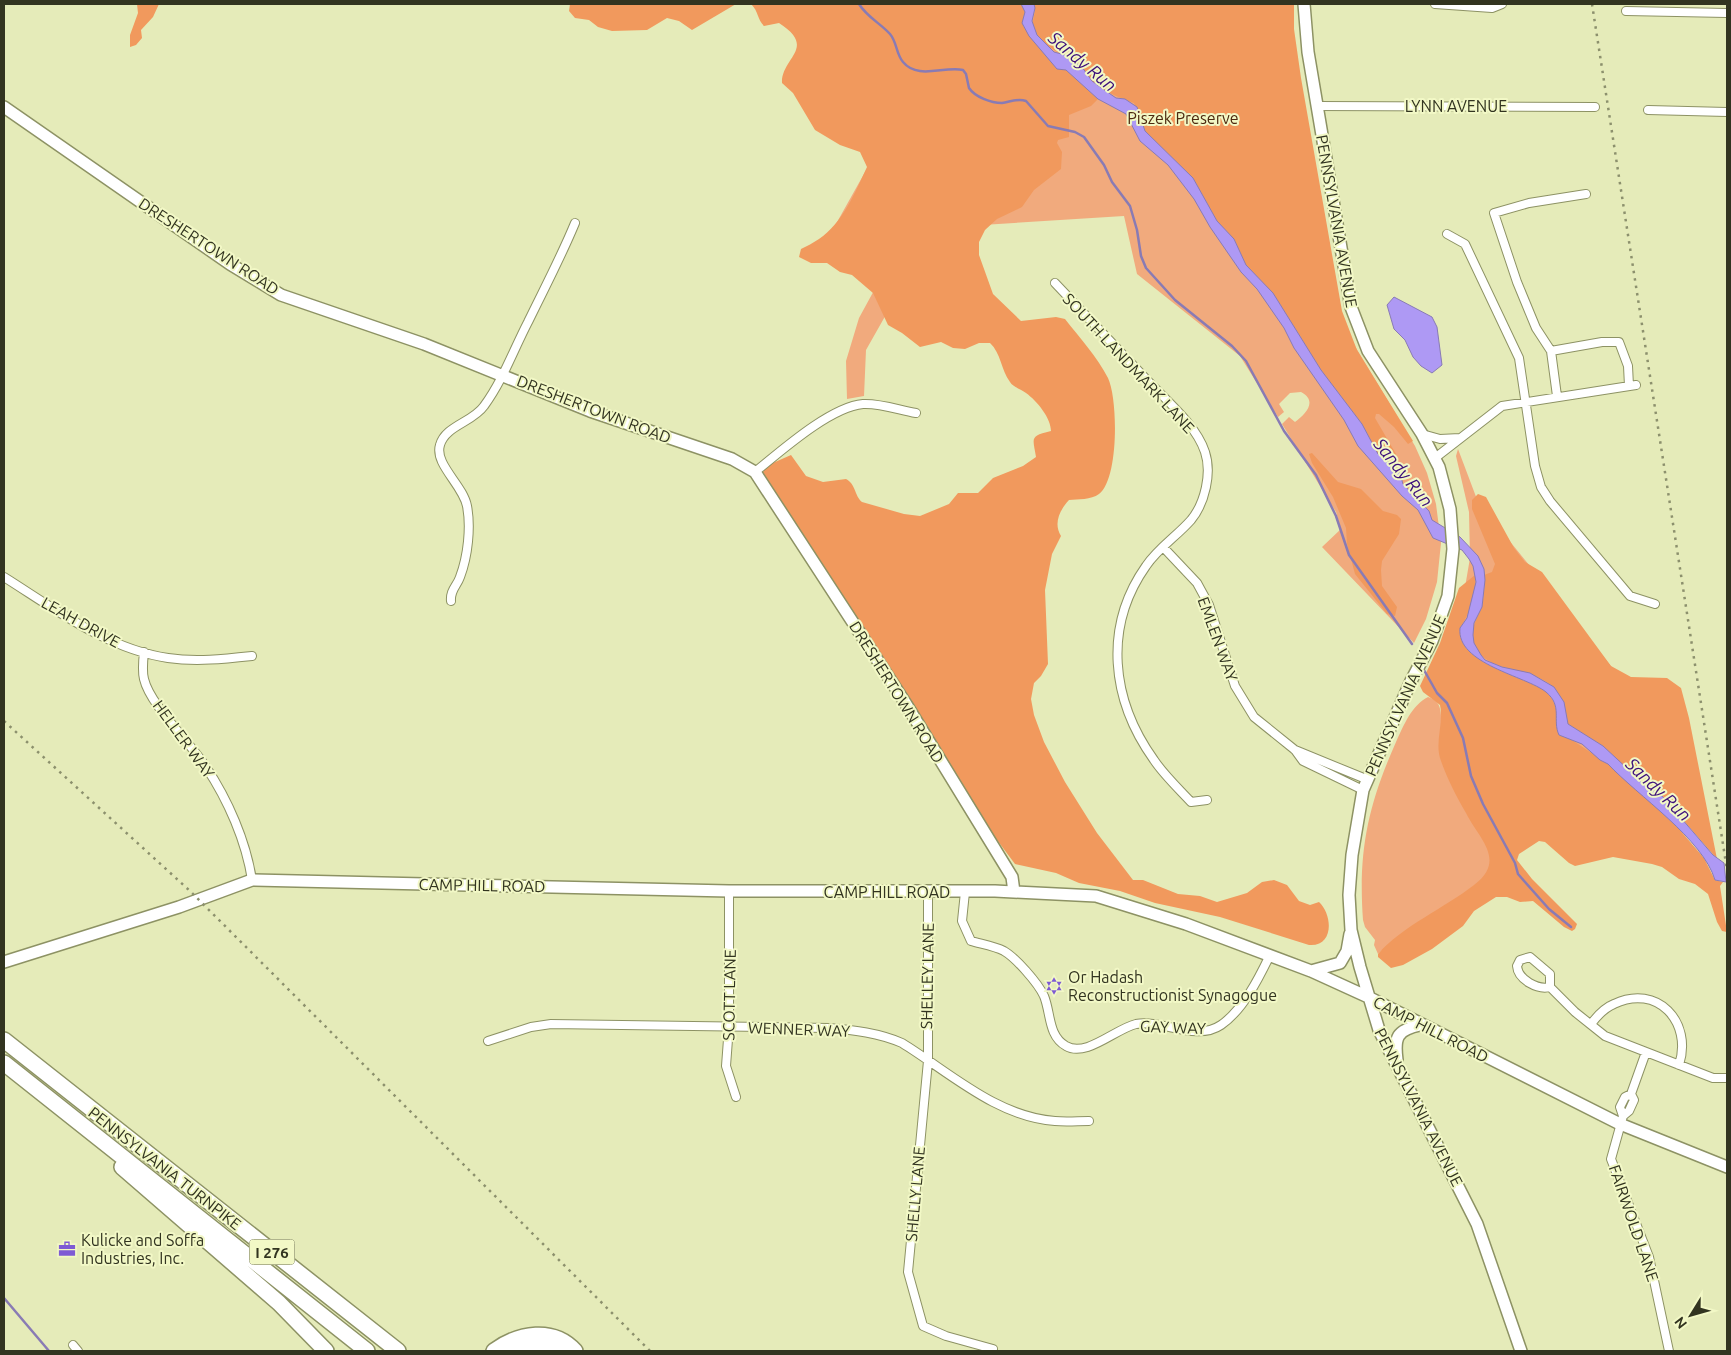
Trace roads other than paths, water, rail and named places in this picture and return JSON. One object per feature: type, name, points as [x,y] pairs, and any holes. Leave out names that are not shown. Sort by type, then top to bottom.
[{"type":"highway","name":"PENNSYLVANIA TURNPIKE","points":[[4,1040],[398,1351]]},
{"type":"highway","name":"PENNSYLVANIA TURNPIKE","points":[[4,1063],[367,1351]]},
{"type":"highway","points":[[51,1102],[128,1173],[279,1304],[326,1351]]},
{"type":"highway","points":[[494,1351],[517,1338],[537,1334],[556,1338],[576,1351]]},
{"type":"highway","points":[[515,1351],[535,1346],[557,1351]]},
{"type":"street","name":"PENNSYLVANIA AVENUE","points":[[1304,4],[1308,52],[1316,106],[1347,290],[1356,321],[1368,350],[1422,434],[1435,458],[1447,494],[1452,523],[1453,549],[1450,589],[1432,641],[1411,681],[1365,785],[1352,855],[1349,895],[1351,930],[1368,997],[1379,1030],[1476,1224],[1521,1351]]},
{"type":"street","points":[[1435,4],[1492,8],[1502,4]]},
{"type":"street","points":[[1626,11],[1727,13]]},
{"type":"street","name":"LYNN AVENUE","points":[[1316,106],[1595,107]]},
{"type":"street","name":"DRESHERTOWN ROAD","points":[[4,107],[230,264],[281,295],[424,344],[590,410],[738,462],[756,472],[906,704],[1012,877],[1014,892]]},
{"type":"street","points":[[1648,110],[1727,112]]},
{"type":"street","points":[[1557,396],[1551,352],[1536,328],[1517,282],[1494,213],[1529,203],[1586,194]]},
{"type":"street","points":[[451,601],[451,594],[460,579],[465,562],[468,513],[460,487],[440,459],[438,451],[440,443],[444,436],[480,412],[504,375],[554,272],[575,223]]},
{"type":"street","points":[[1447,234],[1464,244],[1519,358],[1535,466],[1541,486],[1550,501],[1630,596],[1655,604]]},
{"type":"street","name":"SOUTH LANDMARK LANE","points":[[1055,283],[1184,419],[1205,452],[1208,469],[1201,503],[1192,519],[1147,564],[1132,588],[1123,615],[1117,648],[1119,685],[1130,719],[1154,760],[1191,802],[1208,800]]},
{"type":"street","points":[[1435,458],[1502,406],[1633,385],[1620,342],[1602,342],[1551,352]]},
{"type":"street","points":[[756,472],[797,438],[855,405],[873,404],[916,413]]},
{"type":"street","points":[[1422,434],[1440,439],[1460,438]]},
{"type":"street","name":"EMLEN WAY","points":[[1163,548],[1197,583],[1209,605],[1235,686],[1254,716],[1295,750],[1365,785]]},
{"type":"street","name":"LEAH DRIVE","points":[[4,577],[110,640],[144,652],[166,658],[209,661],[252,656]]},
{"type":"street","name":"HELLER WAY","points":[[144,652],[143,671],[148,689],[193,747],[216,784],[239,832],[249,863],[252,880]]},
{"type":"street","points":[[1012,877],[1036,893]]},
{"type":"street","name":"CAMP HILL ROAD","points":[[4,962],[179,907],[252,880],[729,891],[1014,892],[1096,896],[1109,898],[1311,971],[1621,1120],[1727,1167]]},
{"type":"street","name":"SCOTT LANE","points":[[729,891],[729,1026],[726,1066],[736,1097]]},
{"type":"street","name":"SHELLEY LANE","points":[[928,892],[928,1061]]},
{"type":"street","name":"GAY WAY","points":[[965,892],[962,921],[971,941],[1004,951],[1027,972],[1044,997],[1052,1030],[1067,1047],[1077,1049],[1088,1047],[1121,1029],[1136,1024],[1157,1024],[1168,1028],[1215,1028],[1229,1019],[1251,993],[1270,955]]},
{"type":"street","points":[[1311,971],[1340,963],[1347,951],[1351,930]]},
{"type":"street","points":[[1550,987],[1550,974],[1530,958],[1520,960],[1516,966],[1521,976],[1539,988],[1550,987],[1605,1036],[1713,1078],[1727,1078]]},
{"type":"street","points":[[1591,1024],[1605,1009],[1620,1001],[1642,999],[1654,1002],[1670,1012],[1679,1026],[1684,1047],[1679,1065]]},
{"type":"street","name":"WENNER WAY","points":[[488,1042],[531,1027],[551,1024],[729,1026],[855,1030],[902,1043],[928,1061],[1009,1109],[1029,1116],[1054,1121],[1089,1121]]},
{"type":"street","points":[[1398,1069],[1395,1047],[1398,1036],[1406,1028],[1420,1025]]},
{"type":"street","name":"FAIRWOLD LANE","points":[[1646,1052],[1631,1094],[1625,1097],[1620,1107],[1621,1120],[1612,1148],[1614,1169],[1649,1257],[1669,1351]]},
{"type":"street","name":"SHELLY LANE","points":[[928,1061],[908,1272],[923,1326],[938,1333],[993,1349]]},
{"type":"waterway","points":[[859,4],[866,13],[890,34],[901,59],[909,67],[923,71],[963,70],[966,74],[969,88],[979,97],[998,103],[1017,100],[1026,101],[1048,126],[1075,132],[1084,137],[1104,165],[1112,182],[1130,206],[1137,230],[1141,256],[1146,268],[1175,300],[1232,346],[1246,361],[1284,431],[1316,475],[1336,516],[1349,555],[1412,644]]},
{"type":"waterway","points":[[1424,670],[1437,693],[1447,703],[1463,738],[1471,776],[1483,804],[1515,863],[1518,874],[1549,909],[1571,927]]},
{"type":"waterway","points":[[4,1298],[49,1351]]},
{"type":"railway","points":[[1592,4],[1727,870]]},
{"type":"railway","points":[[4,721],[190,891],[650,1351]]},
{"type":"place","name":"Or Hadash Reconstructionist Synagogue","points":[[1054,986]]},
{"type":"place","name":"Kulicke and Soffa Industries, Inc.","points":[[67,1249]]},
{"type":"water label","name":"Sandy Run","points":[[1083,61]]},
{"type":"water label","name":"Sandy Run","points":[[1404,472]]},
{"type":"water label","name":"Sandy Run","points":[[1659,789]]},
{"type":"park label","name":"Piszek Preserve","points":[[1183,118]]}]
